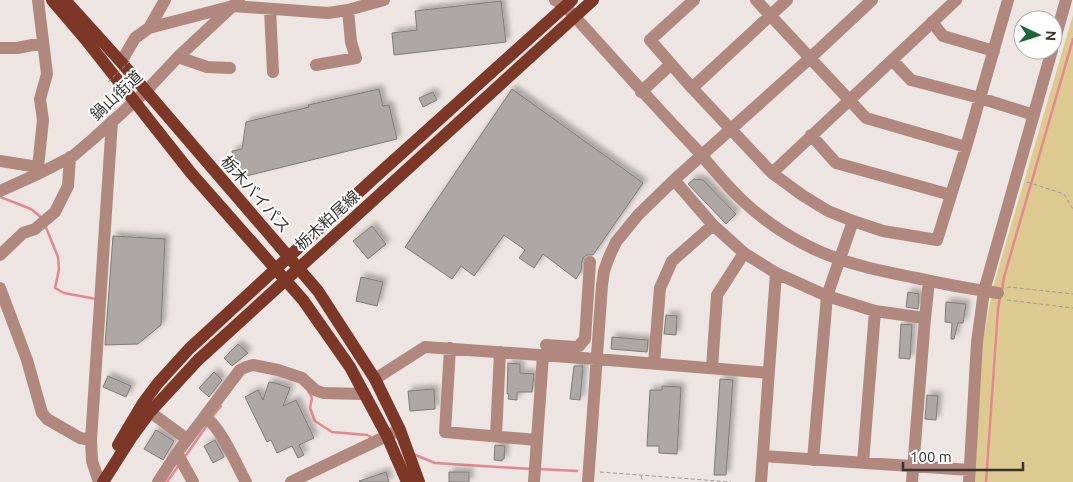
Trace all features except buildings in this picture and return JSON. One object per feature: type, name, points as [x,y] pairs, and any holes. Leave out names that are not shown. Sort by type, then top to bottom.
[{"type":"main road","points":[[52,0],[191,172],[303,300],[350,367],[386,436],[407,482]]},
{"type":"main road","name":"栃木バイパス","points":[[65,0],[126,62],[146,91],[318,291],[376,378],[400,430],[419,482]]},
{"type":"main road","name":"栃木粕尾線","points":[[102,482],[150,412],[198,360],[593,0]]},
{"type":"main road","name":"栃木粕尾線","points":[[102,482],[112,456],[142,403],[189,349],[564,2]]},
{"type":"street","points":[[0,161],[40,169],[43,120],[40,99],[47,74],[38,0]]},
{"type":"street","points":[[149,28],[165,0]]},
{"type":"street","points":[[126,62],[135,38],[149,28],[236,3],[270,9],[328,13],[348,10],[384,0]]},
{"type":"street","points":[[694,0],[650,40],[772,173],[828,211],[883,231],[937,240],[1008,0]]},
{"type":"street","points":[[756,0],[866,118],[966,147]]},
{"type":"street","points":[[692,88],[787,0]]},
{"type":"street","points":[[588,477],[602,284],[609,256],[616,242],[628,225],[674,180],[872,0]]},
{"type":"street","points":[[772,173],[956,0]]},
{"type":"street","points":[[564,2],[641,92],[741,199],[764,219],[814,249],[839,259],[869,268],[929,281],[998,293]]},
{"type":"street","name":"鍋山街道","points":[[0,190],[40,169],[70,157],[93,139],[146,91],[178,57],[236,3]]},
{"type":"street","points":[[270,9],[273,72]]},
{"type":"street","points":[[316,65],[356,58],[351,42],[348,10]]},
{"type":"street","points":[[932,22],[944,36],[994,51]]},
{"type":"street","points":[[0,48],[17,48],[42,43]]},
{"type":"street","points":[[178,57],[207,67],[230,68]]},
{"type":"street","points":[[892,60],[911,80],[980,98],[1034,115]]},
{"type":"street","points":[[762,456],[913,466],[969,476],[977,342],[984,291],[1049,60]]},
{"type":"street","points":[[641,92],[671,64]]},
{"type":"street","points":[[102,482],[92,461],[91,440],[112,122]]},
{"type":"street","points":[[811,135],[836,163],[951,195]]},
{"type":"street","points":[[0,255],[23,233],[35,229],[55,212],[68,186],[70,157]]},
{"type":"street","points":[[674,180],[713,225],[744,253],[776,273],[827,296],[874,311],[925,318]]},
{"type":"street","points":[[813,460],[827,296],[853,221]]},
{"type":"street","points":[[654,364],[660,288],[672,261],[713,225]]},
{"type":"street","points":[[712,368],[717,295],[744,253]]},
{"type":"street","points":[[376,378],[425,347],[500,352],[579,346],[585,339],[590,262]]},
{"type":"street","points":[[761,482],[776,273]]},
{"type":"street","points":[[912,482],[929,281]]},
{"type":"street","points":[[0,288],[27,360],[42,413],[47,419],[80,438],[91,440]]},
{"type":"street","points":[[863,463],[874,311]]},
{"type":"street","points":[[450,348],[445,432],[537,440]]},
{"type":"street","points":[[545,350],[596,359],[769,373]]},
{"type":"street","points":[[534,482],[545,350]]},
{"type":"street","points":[[496,436],[500,352]]},
{"type":"street","points":[[158,482],[187,439],[240,370],[246,367],[253,365],[278,370],[302,378],[315,390],[323,393],[364,394]]},
{"type":"street","points":[[150,412],[187,439]]},
{"type":"street","points":[[205,416],[219,432],[246,482]]},
{"type":"street","points":[[291,482],[305,479],[400,430]]},
{"type":"street","points":[[177,453],[193,482]]},
{"type":"path","points":[[108,82],[126,62]]},
{"type":"path","points":[[1016,179],[1064,194],[1073,209]]},
{"type":"path","points":[[1073,294],[1009,287],[998,293],[1008,301],[1073,308]]},
{"type":"path","points":[[641,475],[643,482]]},
{"type":"path","points":[[588,477],[641,475],[732,482]]},
{"type":"shaded area","points":[[1073,15],[1073,482],[974,482],[983,340],[993,287],[1060,60],[1063,60],[1063,49]]},
{"type":"waterway","points":[[1002,290],[1004,277],[1073,39]]},
{"type":"waterway","points":[[0,197],[31,209],[42,218]]},
{"type":"waterway","points":[[45,225],[58,257],[59,269],[55,288],[64,293],[96,299]]},
{"type":"waterway","points":[[986,482],[1000,298]]},
{"type":"waterway","points":[[308,391],[312,398],[310,408],[315,421],[332,432],[367,435],[373,438]]},
{"type":"waterway","points":[[212,417],[221,406]]},
{"type":"waterway","points":[[184,458],[208,424]]},
{"type":"waterway","points":[[413,454],[435,463],[531,469]]},
{"type":"waterway","points":[[167,482],[179,465]]},
{"type":"waterway","points":[[539,469],[577,471]]}]
